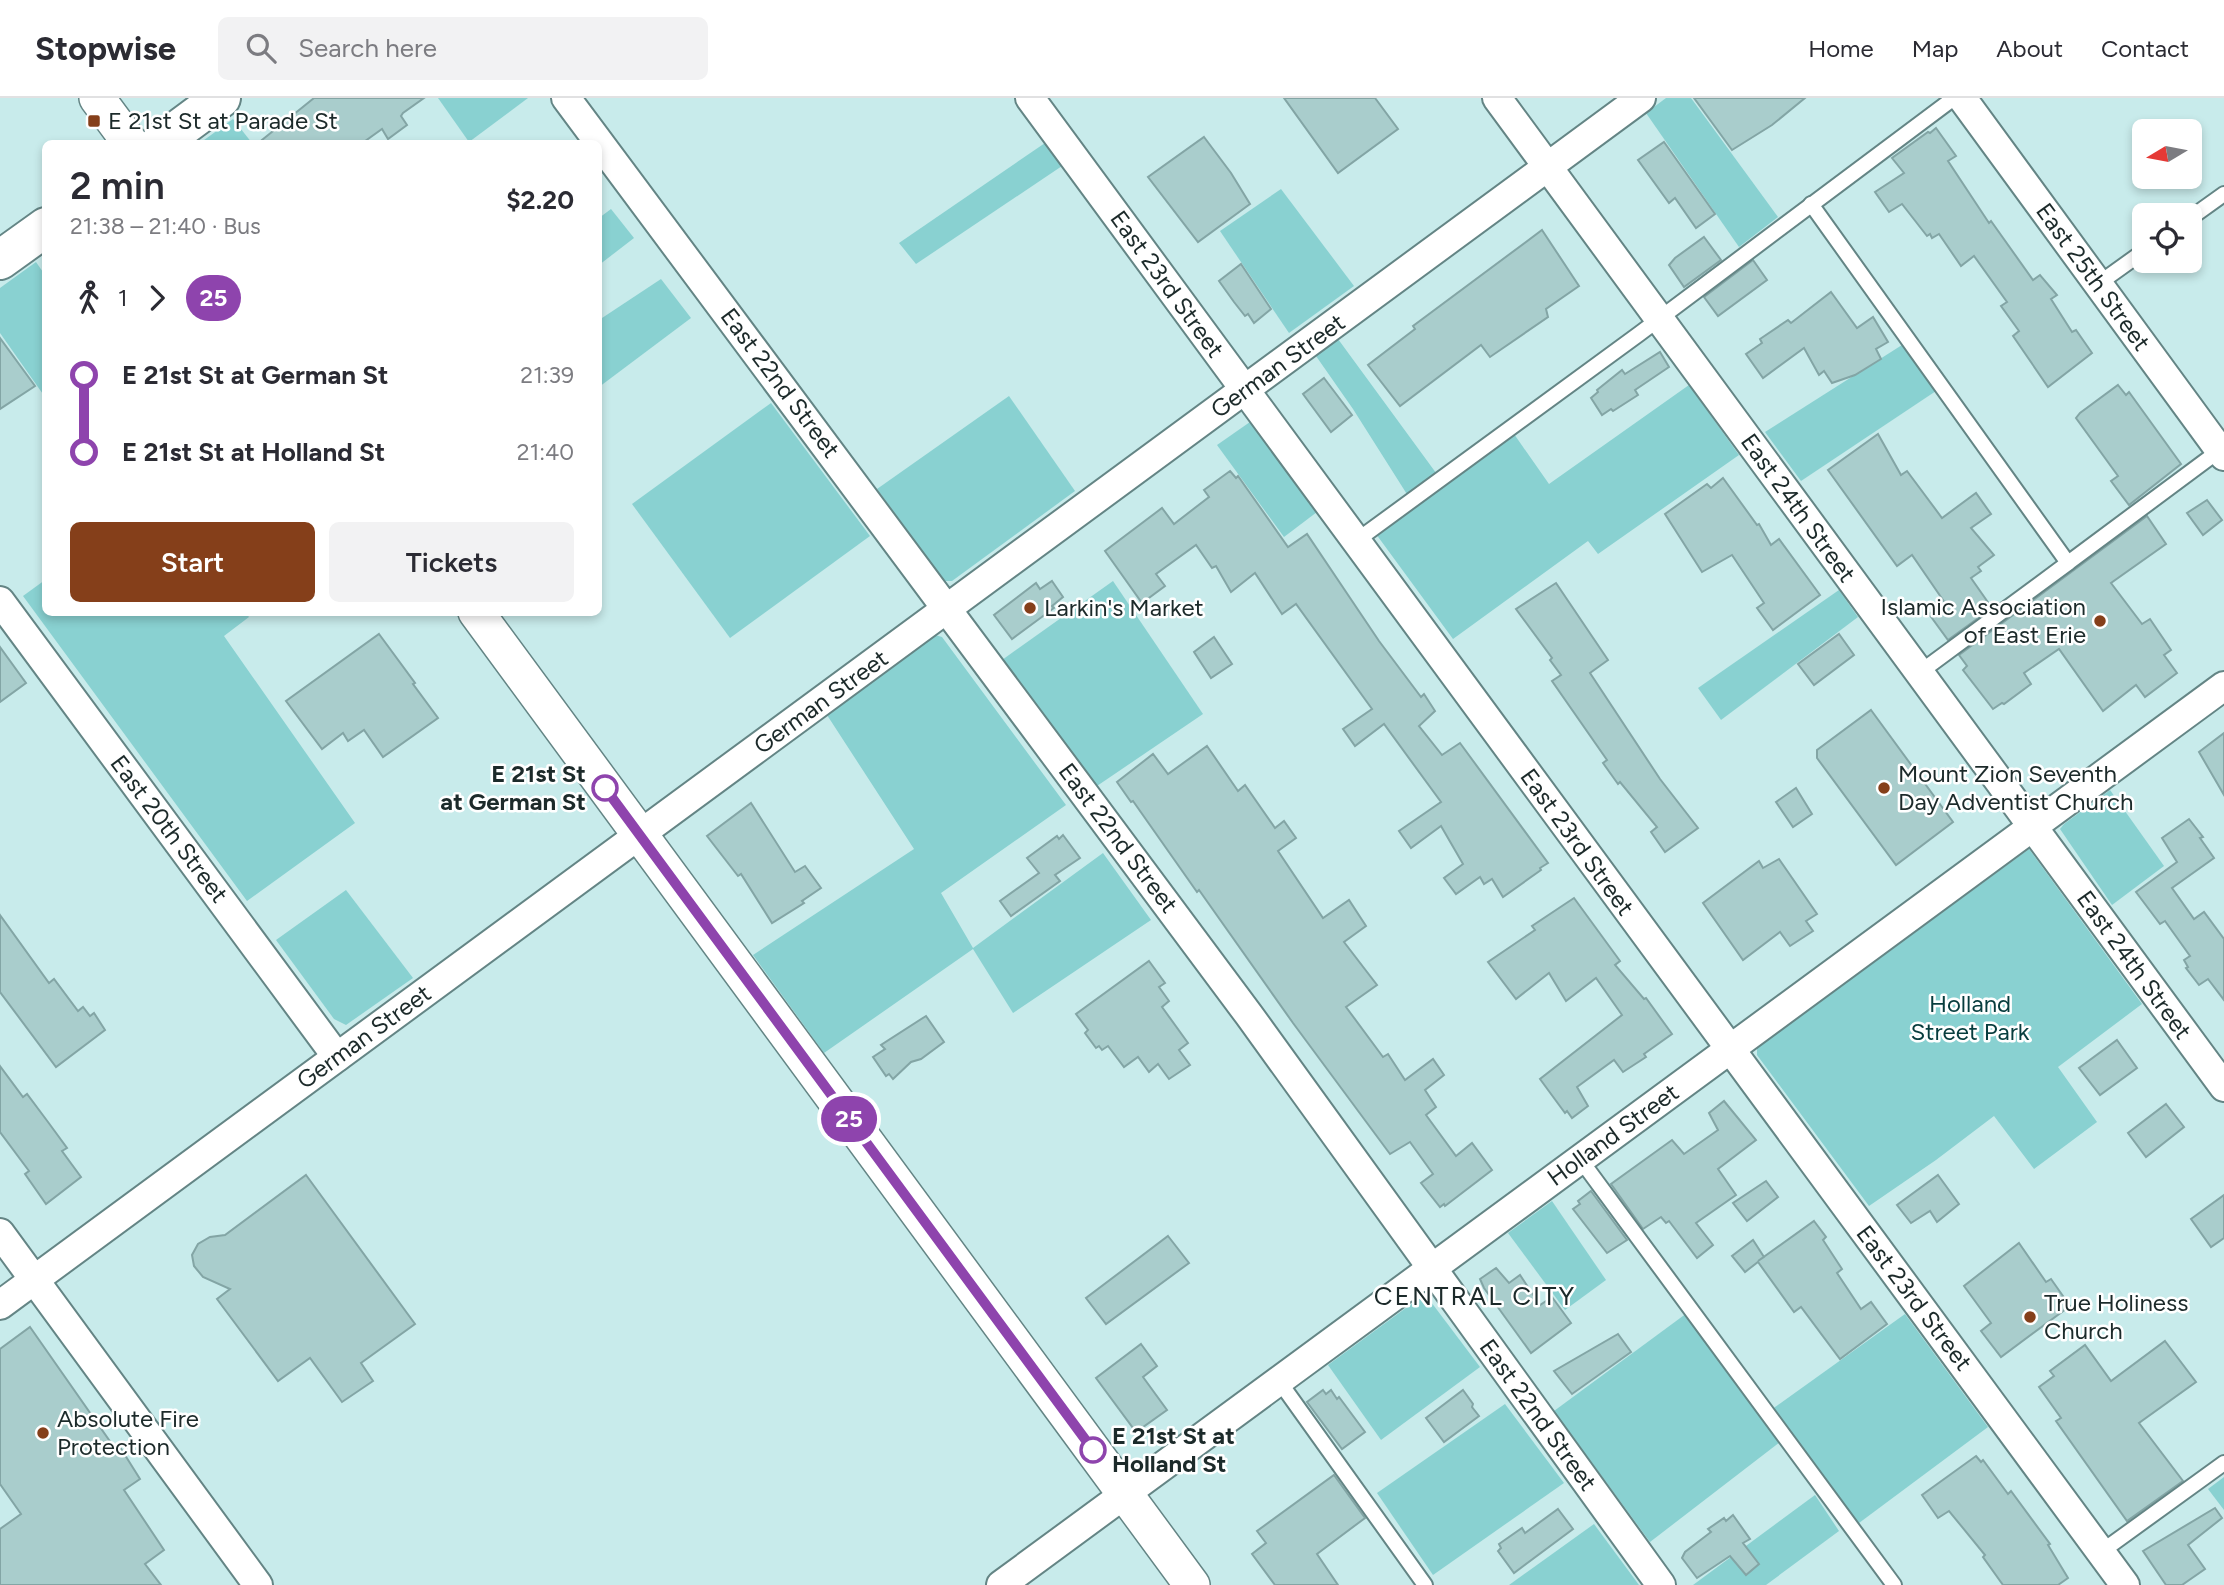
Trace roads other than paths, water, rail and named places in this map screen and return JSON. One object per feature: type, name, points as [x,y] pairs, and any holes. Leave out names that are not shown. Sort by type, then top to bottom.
[{"type":"main road","points":[[164,140],[220,98]]},
{"type":"main road","points":[[0,260],[42,230]]},
{"type":"street","points":[[97,98],[128,140]]},
{"type":"street","name":"East 22nd Street","points":[[566,98],[597,140]]},
{"type":"street","name":"East 23rd Street","points":[[1030,98],[2125,1585]]},
{"type":"street","name":"East 24th Street","points":[[1497,98],[2224,1087]]},
{"type":"street","name":"German Street","points":[[0,1305],[1641,98]]},
{"type":"street","name":"East 25th Street","points":[[1962,98],[2222,453]]},
{"type":"street","name":"East 22nd Street","points":[[602,146],[1249,1015],[1661,1585]]},
{"type":"street","name":"East 20th Street","points":[[0,601],[337,1057]]},
{"type":"street","points":[[479,616],[1192,1585]]},
{"type":"street","name":"Holland Street","points":[[1001,1585],[2224,686]]},
{"type":"street","points":[[0,1233],[258,1585]]},
{"type":"lane","points":[[1356,541],[1954,98]]},
{"type":"lane","points":[[2202,210],[2224,194]]},
{"type":"lane","points":[[1811,204],[2068,563]]},
{"type":"lane","points":[[2098,284],[2132,260]]},
{"type":"lane","points":[[1919,673],[2222,453]]},
{"type":"lane","points":[[1580,1159],[1894,1585]]},
{"type":"lane","points":[[1279,1381],[1425,1585]]},
{"type":"lane","points":[[2101,1552],[2224,1464]]},
{"type":"place","name":"E 21st St at Parade St","points":[[94,121]]},
{"type":"place","name":"Larkin's Market","points":[[1030,608]]},
{"type":"place","name":"Islamic Association of East Erie","points":[[2100,621]]},
{"type":"place","name":"E 21st St at German St","points":[[605,788]]},
{"type":"place","name":"Mount Zion Seventh Day Adventist Church","points":[[1884,788]]},
{"type":"place","name":"True Holiness Church","points":[[2030,1317]]},
{"type":"place","name":"Absolute Fire Protection","points":[[43,1433]]},
{"type":"place","name":"E 21st St at Holland St","points":[[1093,1450]]},
{"type":"district","name":"CENTRAL CITY","points":[[1475,1296]]},
{"type":"park label","name":"Holland Street Park","points":[[1970,1018]]}]
